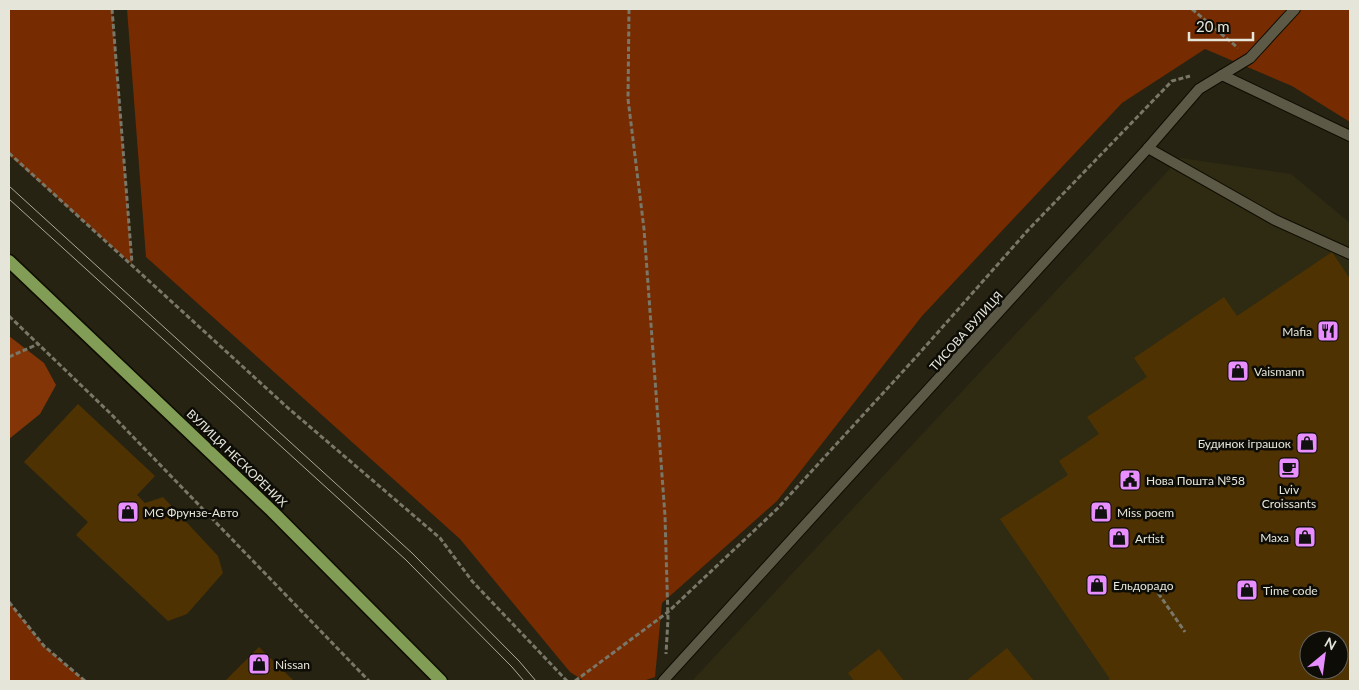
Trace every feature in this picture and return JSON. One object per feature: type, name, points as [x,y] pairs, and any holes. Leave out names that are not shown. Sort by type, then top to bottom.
[{"type":"main road","name":"ВУЛИЦЯ НЕСКОРЕНИХ","points":[[9,260],[272,511],[441,681]]},
{"type":"lane","name":"ТИСОВА ВУЛИЦЯ","points":[[664,681],[1148,148],[1198,89],[1250,58],[1295,9]]},
{"type":"lane","points":[[1222,75],[1350,136]]},
{"type":"lane","points":[[1148,148],[1275,220],[1350,254]]},
{"type":"path","points":[[112,9],[132,264]]},
{"type":"path","points":[[629,9],[628,99],[646,248],[665,516],[668,612],[664,681]]},
{"type":"path","points":[[1192,9],[1250,58]]},
{"type":"path","points":[[575,681],[668,612],[777,509],[917,356],[1029,229],[1172,81],[1198,73]]},
{"type":"path","points":[[9,153],[288,408],[440,538],[472,581],[567,681]]},
{"type":"path","points":[[9,316],[111,414],[369,681]]},
{"type":"path","points":[[9,357],[38,344]]},
{"type":"path","points":[[1154,586],[1185,632]]},
{"type":"path","points":[[9,602],[44,646],[85,681]]},
{"type":"shaded area","points":[[9,9],[112,9],[132,264],[9,155]]},
{"type":"shaded area","points":[[127,9],[1350,9],[1350,122],[1292,86],[1205,49],[1122,103],[922,316],[777,501],[662,603],[655,677],[643,681],[584,681],[570,672],[460,539],[146,257]]},
{"type":"shaded area","points":[[1180,158],[1291,174],[1350,223],[1350,681],[692,681]]},
{"type":"shaded area","points":[[9,336],[44,363],[56,385],[40,414],[9,439]]},
{"type":"shaded area","points":[[9,602],[44,646],[85,681],[9,681]]},
{"type":"building","points":[[1332,252],[1350,279],[1350,681],[1106,681],[1110,679],[1000,519],[1068,475],[1059,461],[1099,434],[1087,417],[1147,377],[1134,358],[1224,297],[1237,316]]},
{"type":"building","name":"MG Фрунзе-Авто","points":[[78,404],[155,476],[137,495],[145,503],[163,497],[218,556],[223,573],[187,614],[168,621],[76,535],[88,522],[24,462]]},
{"type":"building","name":"Nissan","points":[[259,647],[294,681],[225,681]]},
{"type":"building","points":[[1007,648],[1034,681],[966,681]]},
{"type":"building","points":[[879,649],[904,681],[854,681],[848,673]]},
{"type":"tram line","points":[[9,186],[412,553],[519,661],[536,681]]},
{"type":"tram line","points":[[9,199],[406,560],[524,681]]},
{"type":"place","name":"Mafia","points":[[1328,331]]},
{"type":"place","name":"Vaismann","points":[[1238,371]]},
{"type":"place","name":"Будинок іграшок","points":[[1307,443]]},
{"type":"place","name":"Lviv Croissants","points":[[1289,468]]},
{"type":"place","name":"Нова Пошта №58","points":[[1130,480]]},
{"type":"place","name":"MG Фрунзе-Авто","points":[[128,512]]},
{"type":"place","name":"Miss poem","points":[[1101,512]]},
{"type":"place","name":"Маха","points":[[1305,537]]},
{"type":"place","name":"Artist","points":[[1119,538]]},
{"type":"place","name":"Ельдорадо","points":[[1097,585]]},
{"type":"place","name":"Time code","points":[[1247,590]]},
{"type":"place","name":"Nissan","points":[[259,664]]}]
